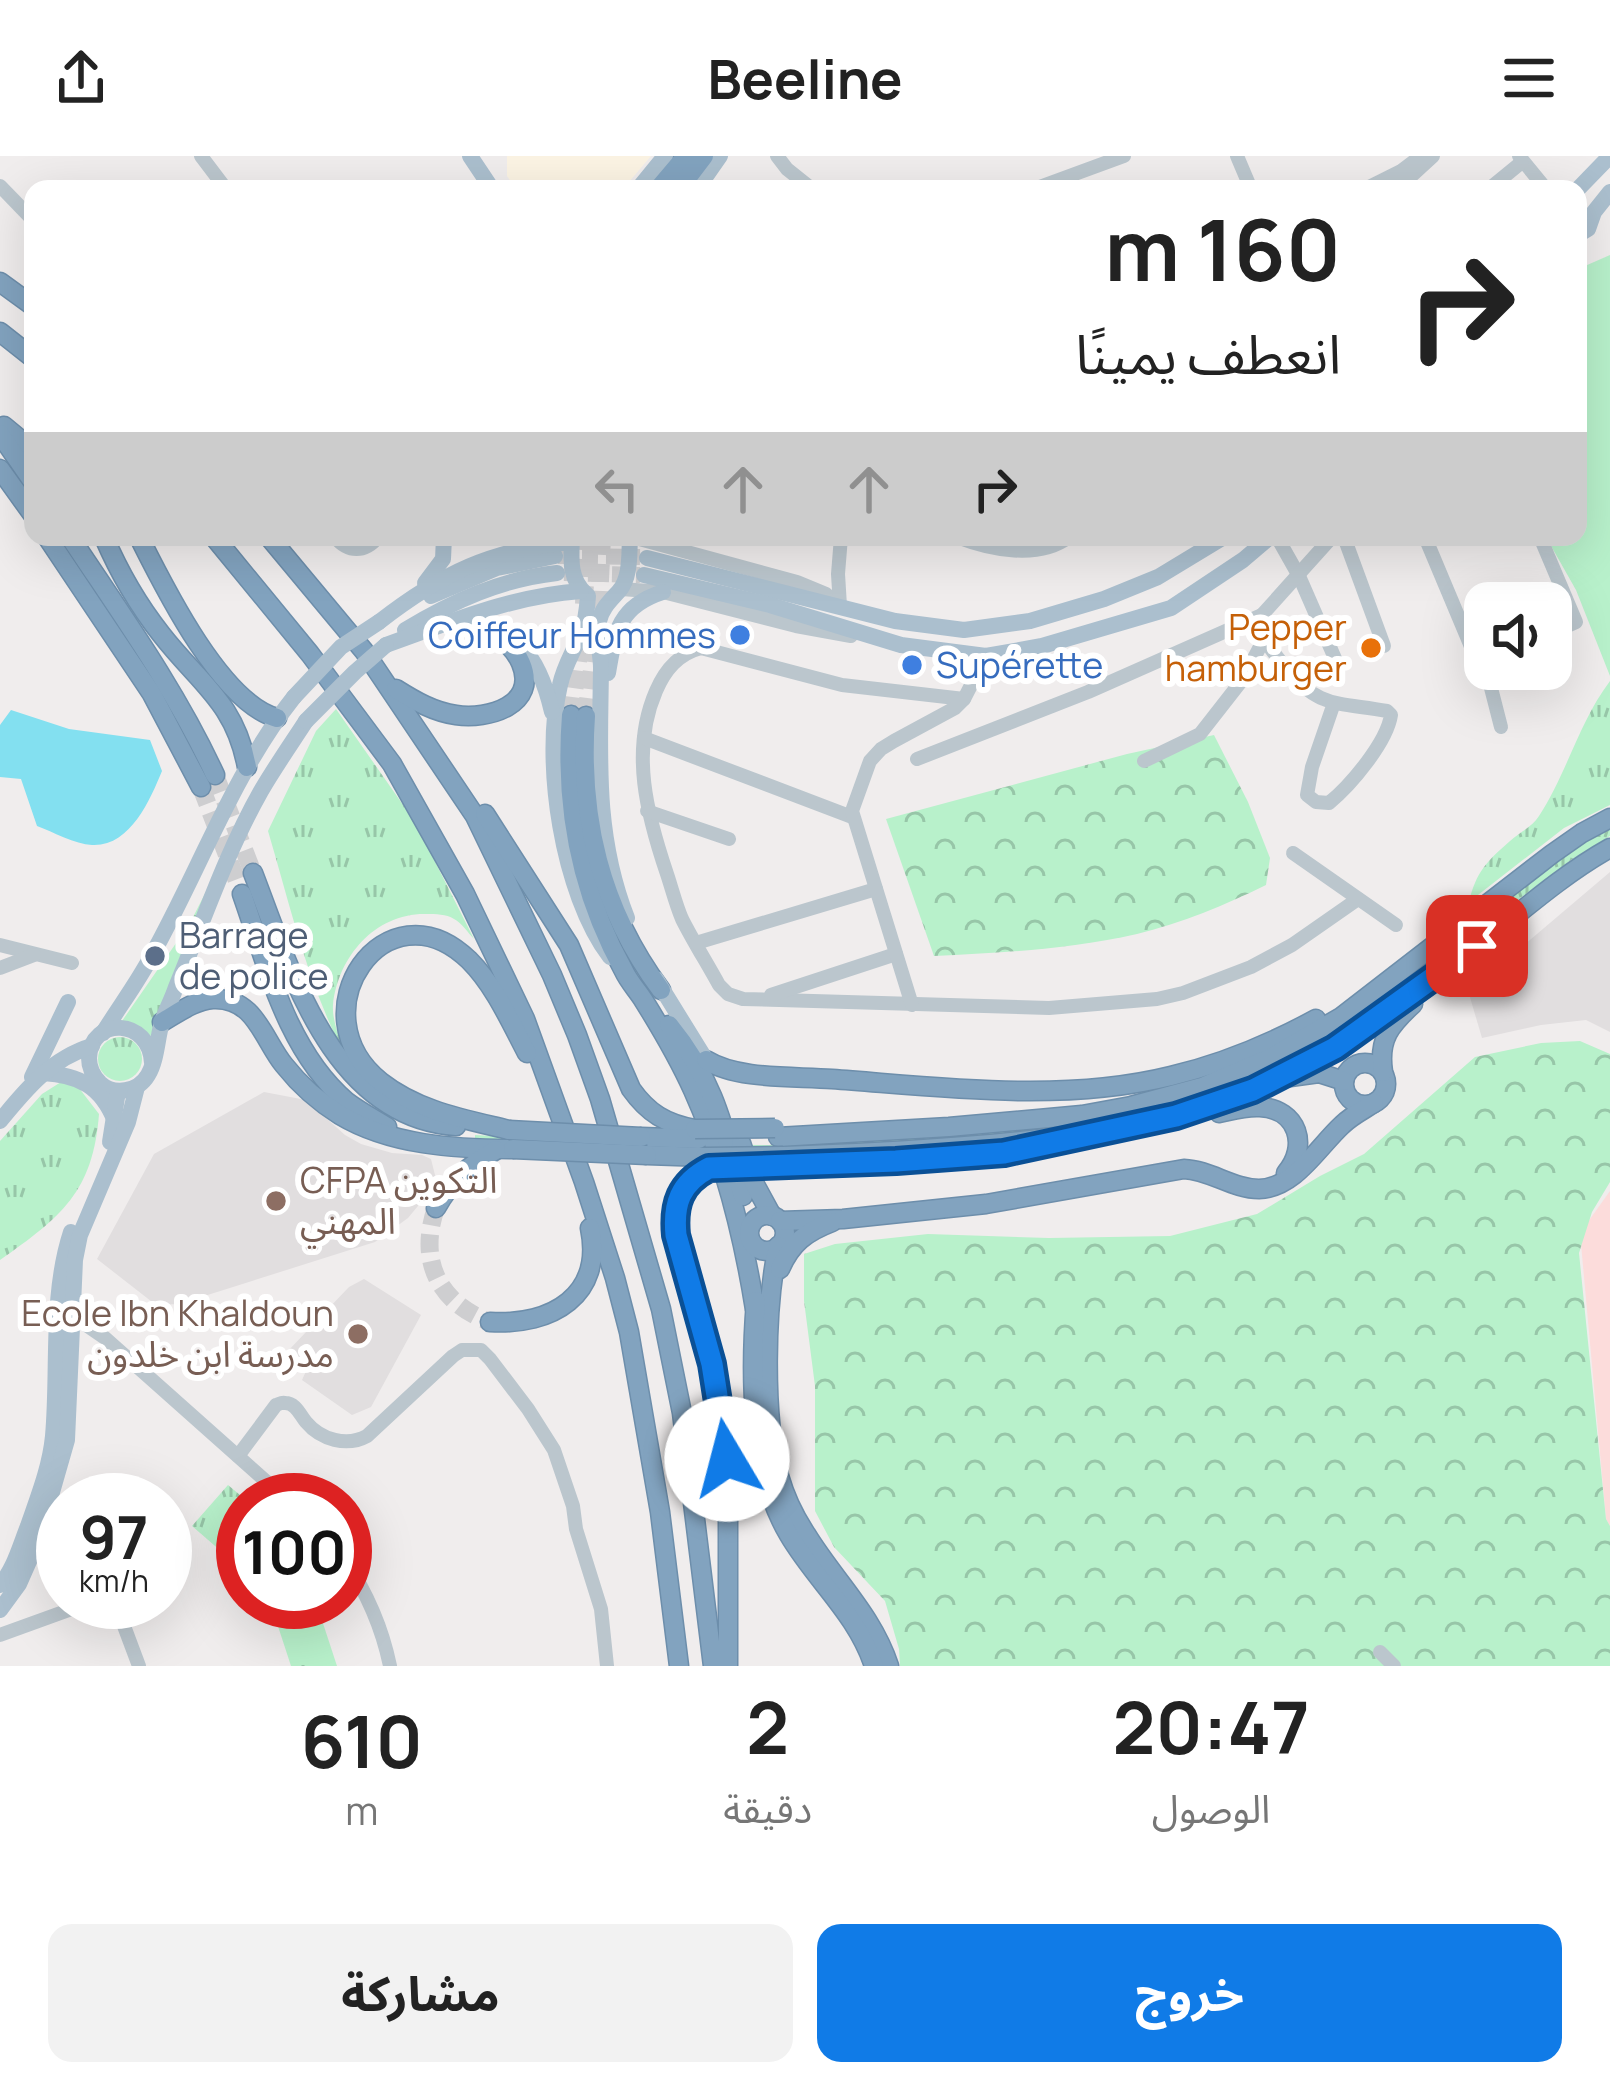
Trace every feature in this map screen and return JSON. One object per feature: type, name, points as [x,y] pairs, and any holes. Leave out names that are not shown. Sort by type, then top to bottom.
[{"type":"highway","points":[[666,180],[686,156]]},
{"type":"highway","points":[[686,180],[704,156]]},
{"type":"highway","points":[[0,332],[24,352]]},
{"type":"highway","points":[[0,422],[24,442]]},
{"type":"highway","points":[[0,434],[24,469]]},
{"type":"highway","points":[[0,469],[24,502]]},
{"type":"highway","points":[[53,546],[208,781],[197,736],[76,546]]},
{"type":"highway","points":[[109,546],[158,630],[228,711],[238,728],[247,766]]},
{"type":"highway","points":[[144,546],[192,632],[219,669],[246,703],[277,718]]},
{"type":"highway","points":[[221,546],[392,764],[465,894],[525,1019],[584,1182],[632,1344],[665,1545],[675,1666]]},
{"type":"highway","points":[[277,546],[388,684],[475,816],[552,974],[600,1099],[669,1344],[684,1427],[713,1666]]},
{"type":"highway","points":[[388,684],[426,706],[454,715],[482,716],[506,709],[520,694],[524,675],[518,656],[490,628]]},
{"type":"highway","points":[[578,716],[569,790],[579,856],[602,926],[625,975],[651,993],[705,1076],[722,1120],[752,1235],[781,1482],[804,1532],[876,1630],[890,1666]]},
{"type":"highway","points":[[578,716],[595,852],[605,889],[705,1118],[762,1310]]},
{"type":"highway","points":[[434,753],[463,782],[569,945],[637,1097],[702,1148],[781,1147],[1067,1116],[1175,1095],[1270,1058],[1342,1017],[1569,842],[1610,818]]},
{"type":"highway","points":[[1138,1125],[1273,1081],[1335,1048],[1561,879],[1610,848]]},
{"type":"highway","points":[[253,873],[303,1000],[329,1043],[361,1081],[383,1102],[421,1121],[506,1143]]},
{"type":"highway","points":[[242,894],[274,986],[307,1055],[348,1102],[397,1132],[436,1144]]},
{"type":"highway","points":[[506,1143],[467,1121],[415,1103],[382,1083],[361,1062],[348,1033],[346,999],[353,975],[382,943],[425,937],[466,958],[502,1004],[533,1065],[554,1094]]},
{"type":"highway","points":[[752,1235],[769,1250],[843,1219],[1024,1198],[1184,1169],[1260,1189],[1284,1181],[1342,1124],[1385,1093],[1381,1050],[1390,1029],[1477,946]]},
{"type":"highway","points":[[706,1060],[735,1072],[847,1080],[1004,1089],[1113,1087],[1215,1064],[1266,1044],[1413,961]]},
{"type":"highway","points":[[163,1022],[209,999],[239,1004],[254,1016],[286,1067],[337,1113],[386,1136],[436,1144],[892,1151],[1071,1137],[1245,1107],[1274,1109],[1295,1126],[1299,1148],[1291,1168],[1260,1189]]},
{"type":"highway","points":[[706,1060],[725,1096],[754,1183],[784,1230],[786,1242],[762,1310],[756,1413],[767,1486],[790,1536],[852,1619],[874,1666]]},
{"type":"highway","points":[[1308,1160],[1338,1116],[1349,1070],[1360,1063],[1373,1064],[1383,1072]]},
{"type":"highway","points":[[1273,1081],[1319,1073],[1345,1086],[1354,1102],[1374,1103]]},
{"type":"highway","points":[[436,1208],[464,1171],[506,1143]]},
{"type":"highway","points":[[702,1148],[681,1191],[675,1218],[679,1249],[712,1364],[724,1433],[729,1508],[728,1666]]},
{"type":"highway","points":[[490,1322],[520,1322],[549,1314],[574,1297],[588,1277],[594,1252],[584,1182]]},
{"type":"highway","points":[[752,1235],[757,1218],[843,1219]]},
{"type":"main road","points":[[645,180],[665,156]]},
{"type":"main road","points":[[1587,182],[1610,156]]},
{"type":"main road","points":[[1587,230],[1610,192]]},
{"type":"main road","points":[[1587,198],[1594,212]]},
{"type":"main road","points":[[379,622],[472,577],[520,562],[556,565],[476,593],[407,629],[306,721],[247,818],[163,1022],[144,1081],[127,1089],[108,1088],[93,1075],[89,1055],[151,958],[247,766],[277,718],[341,647],[434,575],[444,546]]},
{"type":"main road","points":[[419,590],[464,567],[537,546]]},
{"type":"main road","points":[[572,546],[575,581],[585,594],[583,628],[560,686],[578,716]]},
{"type":"main road","points":[[578,716],[601,662],[598,626],[628,571],[630,546]]},
{"type":"main road","points":[[1210,546],[1158,578],[1104,599],[1030,621],[964,630],[895,621],[646,567],[901,646],[986,656],[1042,646],[1171,608],[1262,546]]},
{"type":"main road","points":[[578,716],[610,659],[624,616],[634,605],[663,592]]},
{"type":"main road","points":[[386,645],[526,598],[615,594]]},
{"type":"main road","points":[[440,626],[490,628],[518,642],[534,661],[548,696],[578,716]]},
{"type":"main road","points":[[651,993],[706,1060]]},
{"type":"main road","points":[[19,1098],[68,1002]]},
{"type":"main road","points":[[0,1120],[62,1058],[122,1027],[133,1029],[148,1042],[152,1063]]},
{"type":"main road","points":[[44,1073],[81,1080],[104,1100],[115,1121]]},
{"type":"main road","points":[[0,1585],[24,1536],[53,1441],[64,1252],[127,1089]]},
{"type":"main road","points":[[0,1610],[20,1584],[38,1541],[67,1440],[75,1260],[80,1235],[128,1122],[127,1089]]},
{"type":"street","points":[[201,156],[219,180]]},
{"type":"street","points":[[777,156],[800,180]]},
{"type":"street","points":[[1059,180],[1124,156]]},
{"type":"street","points":[[1384,180],[1421,156]]},
{"type":"street","points":[[1407,180],[1433,156]]},
{"type":"street","points":[[1498,180],[1520,159]]},
{"type":"street","points":[[0,186],[24,211]]},
{"type":"street","points":[[664,546],[797,582],[840,606]]},
{"type":"street","points":[[840,606],[841,546]]},
{"type":"street","points":[[991,546],[1041,550],[1055,546]]},
{"type":"street","points":[[1280,546],[1299,576],[1337,663]]},
{"type":"street","points":[[917,759],[1088,692],[1262,615],[1324,546]]},
{"type":"street","points":[[1347,546],[1384,646]]},
{"type":"street","points":[[1430,546],[1464,622]]},
{"type":"street","points":[[1544,546],[1559,582]]},
{"type":"street","points":[[615,594],[663,592],[796,626],[901,646]]},
{"type":"street","points":[[1144,761],[1200,734],[1244,679],[1263,641],[1262,615]]},
{"type":"street","points":[[1263,641],[1316,698],[1388,711],[1392,720],[1354,777],[1329,803],[1316,802],[1307,795],[1312,766],[1334,703]]},
{"type":"street","points":[[964,698],[842,685],[701,648],[669,666],[652,701],[644,738],[647,812],[681,916],[728,994],[743,999],[1049,1008],[1108,999],[1157,999],[1251,967],[1358,899]]},
{"type":"street","points":[[912,1005],[852,817],[870,761],[881,748],[945,716],[964,698],[986,656]]},
{"type":"street","points":[[1492,690],[1502,727]]},
{"type":"street","points":[[644,738],[852,817]]},
{"type":"street","points":[[647,812],[729,839]]},
{"type":"street","points":[[1293,853],[1396,925]]},
{"type":"street","points":[[696,943],[876,889]]},
{"type":"street","points":[[0,945],[73,963]]},
{"type":"street","points":[[760,998],[896,954]]},
{"type":"street","points":[[0,968],[34,955]]},
{"type":"street","points":[[73,1316],[105,1338],[257,1473]]},
{"type":"street","points":[[238,1456],[276,1405],[284,1402],[292,1404],[323,1436],[356,1442],[453,1355],[481,1350],[554,1450],[598,1596],[607,1666]]},
{"type":"street","points":[[372,1610],[389,1666]]},
{"type":"street","points":[[0,1634],[36,1621]]},
{"type":"street","points":[[125,1629],[139,1666]]},
{"type":"street","points":[[1380,1652],[1394,1666]]},
{"type":"shaded area","points":[[507,156],[651,156],[631,180],[510,180]]},
{"type":"shaded area","points":[[1610,872],[1610,1032],[1586,1020],[1482,1038],[1469,994]]},
{"type":"shaded area","name":"CFPA التكوين المهني","points":[[264,1092],[306,1100],[361,1144],[431,1159],[437,1183],[408,1218],[375,1242],[179,1304],[156,1305],[97,1259],[154,1154]]},
{"type":"shaded area","points":[[1610,1191],[1610,1526],[1580,1233]]},
{"type":"shaded area","name":"Ecole Ibn Khaldoun مدرسة ابن خلدون","points":[[364,1279],[421,1315],[371,1407],[352,1415],[302,1380],[307,1369],[287,1352],[349,1287]]},
{"type":"green space","points":[[1610,255],[1610,676],[1576,590],[1551,546],[1587,546],[1587,265]]},
{"type":"green space","points":[[1610,681],[1610,805],[1564,828],[1469,902],[1489,861],[1539,816]]},
{"type":"green space","points":[[336,709],[415,822],[474,939],[460,923],[441,915],[408,916],[376,929],[351,954],[336,987],[333,1005],[343,1051],[309,971],[268,831],[316,731]]},
{"type":"green space","points":[[1214,735],[1270,858],[1266,885],[1203,913],[1137,934],[1062,947],[934,956],[886,819]]},
{"type":"green space","points":[[247,811],[150,1037],[122,1021],[190,923]]},
{"type":"green space","points":[[1610,829],[1610,836],[1340,1033],[1211,1095],[1122,1119],[1045,1130],[840,1147],[645,1148],[475,1140],[475,1135],[632,1144],[833,1143],[1135,1112],[1339,1028],[1577,847]]},
{"type":"green space","points":[[120,1037],[135,1044],[142,1059],[135,1074],[120,1081],[105,1074],[98,1059],[105,1044]]},
{"type":"green space","points":[[1580,1041],[1610,1054],[1610,1182],[1592,1212],[1579,1253],[1610,1526],[1610,1666],[900,1666],[885,1601],[834,1547],[815,1511],[815,1386],[804,1301],[804,1254],[835,1244],[928,1234],[1170,1236],[1257,1214],[1364,1154],[1475,1057],[1541,1043]]},
{"type":"green space","points":[[61,1082],[79,1088],[99,1114],[90,1164],[57,1215],[0,1260],[0,1141],[42,1094]]},
{"type":"green space","points":[[216,1499],[216,1547],[192,1526]]},
{"type":"green space","points":[[279,1629],[325,1629],[337,1666],[291,1666]]},
{"type":"water","points":[[11,710],[69,729],[150,740],[162,771],[145,808],[128,830],[105,844],[92,845],[37,826],[21,779],[0,777],[0,725]]},
{"type":"tunnel","points":[[584,604],[587,546]]},
{"type":"tunnel","points":[[586,716],[602,546]]},
{"type":"tunnel","points":[[558,556],[640,557]]},
{"type":"tunnel","points":[[564,573],[640,575]]},
{"type":"tunnel","points":[[571,715],[581,638]]},
{"type":"tunnel","points":[[215,775],[253,873]]},
{"type":"tunnel","points":[[201,787],[242,894]]},
{"type":"tunnel","points":[[436,1208],[430,1245],[437,1277],[457,1303],[490,1322]]},
{"type":"place","name":"Coiffeur Hommes","points":[[740,635]]},
{"type":"place","name":"Pepper hamburger","points":[[1371,648]]},
{"type":"place","name":"Supérette","points":[[912,665]]},
{"type":"place","name":"Barrage de police","points":[[155,956]]},
{"type":"place","name":"CFPA التكوين المهني","points":[[276,1201]]},
{"type":"place","name":"Ecole Ibn Khaldoun مدرسة ابن خلدون","points":[[358,1334]]},
{"type":"route","points":[[727,1459],[712,1364],[676,1235],[681,1191],[698,1173],[709,1168],[1004,1153],[1176,1116],[1253,1090],[1335,1048],[1477,946]]}]
